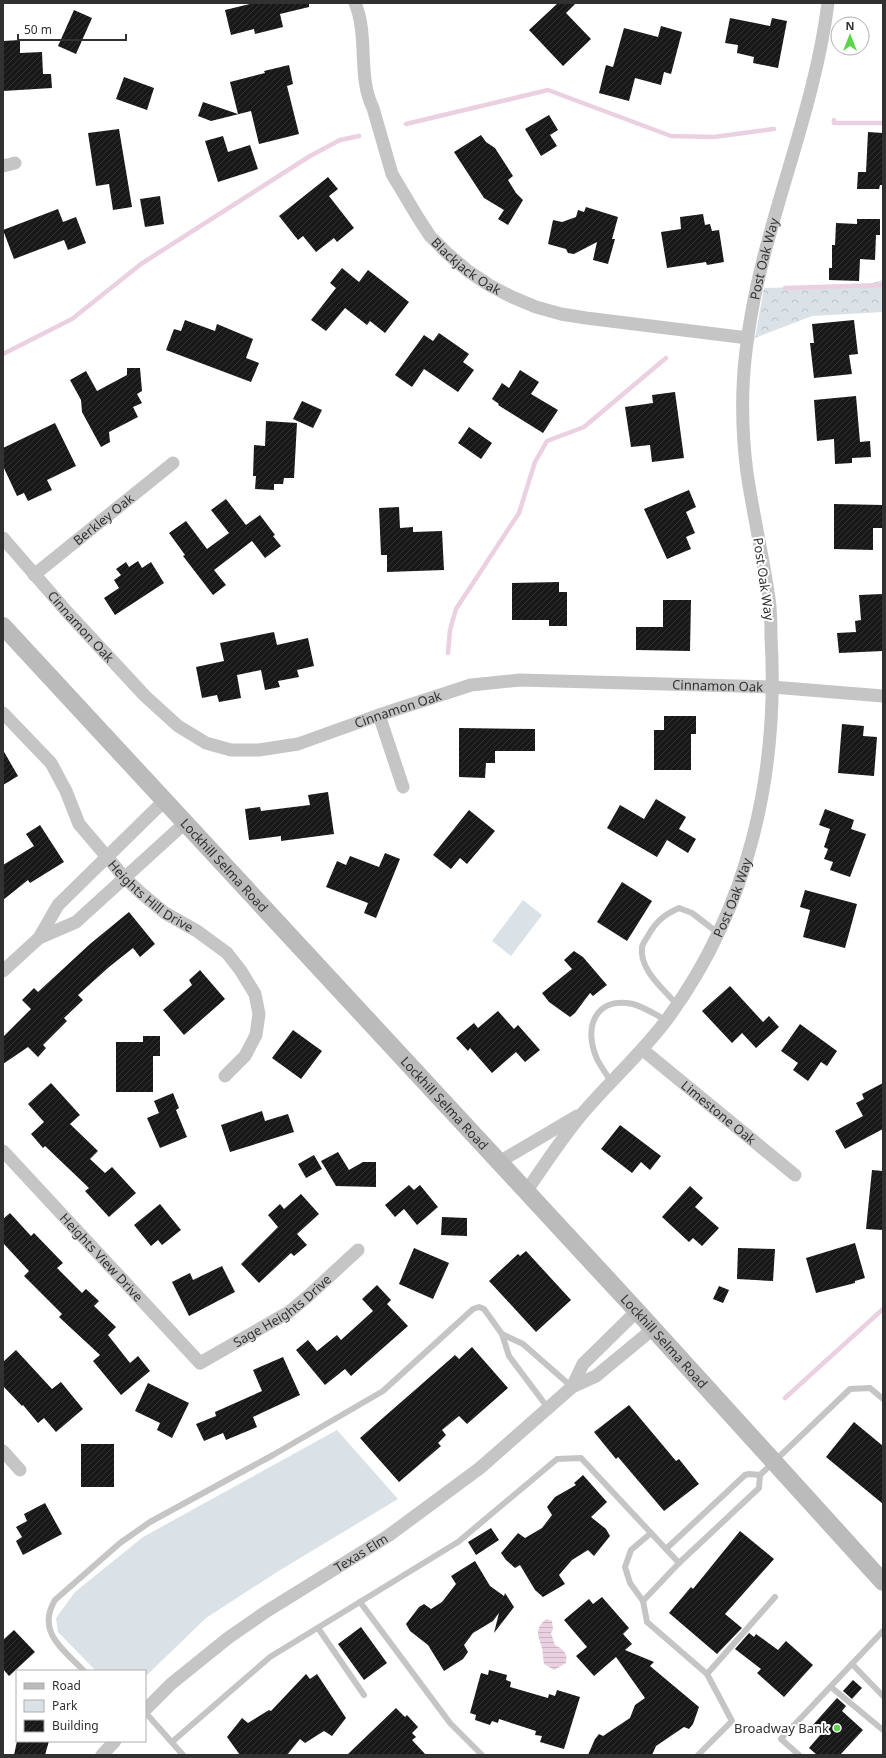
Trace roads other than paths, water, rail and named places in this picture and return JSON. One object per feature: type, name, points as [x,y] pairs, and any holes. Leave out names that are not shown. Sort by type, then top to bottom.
[{"type":"main road","name":"Lockhill Selma Road","points":[[3,626],[186,822],[653,1329],[774,1463],[879,1575]]},
{"type":"street","name":"Blackjack Oak","points":[[355,3],[361,16],[365,78],[368,99],[373,108],[392,174],[430,236],[448,254],[468,271],[489,285],[536,307],[586,318],[748,338]]},
{"type":"street","name":"Post Oak Way","points":[[526,1192],[556,1147],[584,1112],[643,1050],[677,1005],[699,972],[718,933],[744,870],[759,816],[768,761],[772,687],[772,650],[769,596],[746,462],[743,411],[746,353],[755,291],[762,261],[805,115],[826,22],[828,3]]},
{"type":"street","name":"Berkley Oak","points":[[34,575],[173,464]]},
{"type":"street","name":"Cinnamon Oak","points":[[3,538],[34,575],[145,696],[178,726],[206,743],[231,750],[259,750],[298,744],[379,715],[472,685],[495,682],[520,680],[772,687],[883,696]]},
{"type":"street","name":"Heights Hill Drive","points":[[3,713],[51,763],[66,791],[79,824],[124,876],[141,894],[165,913],[197,931],[227,953],[241,971],[255,994],[259,1014],[256,1034],[245,1056],[225,1076]]},
{"type":"street","points":[[379,715],[403,787]]},
{"type":"street","points":[[3,971],[39,938],[58,905],[165,800]]},
{"type":"street","points":[[39,938],[76,922],[124,876],[186,822]]},
{"type":"street","name":"Limestone Oak","points":[[643,1050],[795,1175]]},
{"type":"street","name":"Post Oak Way","points":[[499,1162],[584,1112]]},
{"type":"street","name":"Heights View Drive","points":[[3,1151],[200,1363]]},
{"type":"street","name":"Sage Heights Drive","points":[[200,1363],[289,1312],[358,1250]]},
{"type":"street","name":"Texas Elm","points":[[572,1387],[583,1364],[637,1312]]},
{"type":"street","name":"Texas Elm","points":[[146,1710],[170,1684],[228,1638],[267,1611],[388,1536],[480,1468],[572,1387],[596,1376],[653,1329]]},
{"type":"street","points":[[3,1451],[20,1470]]},
{"type":"street","points":[[102,1755],[114,1742]]},
{"type":"lane","points":[[677,1005],[648,971],[643,960],[642,946],[654,925],[665,914],[679,908],[692,913],[718,933]]},
{"type":"lane","points":[[612,1083],[597,1059],[592,1042],[592,1022],[601,1008],[617,1002],[634,1005],[666,1020]]},
{"type":"lane","points":[[83,1670],[50,1633],[47,1618],[50,1608],[55,1600],[120,1543],[150,1522],[273,1455],[383,1391],[473,1309],[479,1307],[484,1309],[502,1334],[509,1356],[548,1408]]},
{"type":"lane","points":[[502,1334],[523,1344],[572,1387]]},
{"type":"lane","points":[[643,1601],[678,1563],[759,1488],[760,1476],[850,1389],[870,1388],[883,1399]]},
{"type":"lane","points":[[172,1742],[270,1657],[458,1542],[558,1459],[581,1458],[678,1563]]},
{"type":"lane","points":[[666,1549],[745,1476],[750,1474],[760,1476]]},
{"type":"lane","points":[[651,1533],[631,1550],[625,1567],[630,1583],[643,1601],[647,1622],[707,1674],[732,1721],[698,1755]]},
{"type":"lane","points":[[707,1674],[775,1597]]},
{"type":"lane","points":[[360,1602],[450,1723],[482,1755]]},
{"type":"lane","points":[[318,1628],[364,1695]]},
{"type":"lane","points":[[799,1755],[781,1739],[883,1631]]},
{"type":"lane","points":[[852,1664],[883,1696]]},
{"type":"lane","points":[[831,1686],[883,1730]]},
{"type":"lane","points":[[146,1712],[183,1755]]},
{"type":"waterway","points":[[406,124],[548,90],[671,136],[714,137],[774,129]]},
{"type":"waterway","points":[[834,120],[834,123],[883,123]]},
{"type":"waterway","points":[[3,354],[72,319],[141,264],[310,156],[340,140],[359,136]]},
{"type":"waterway","points":[[785,288],[883,285]]},
{"type":"waterway","points":[[448,653],[450,630],[456,609],[519,513],[535,462],[547,441],[584,427],[666,358]]},
{"type":"waterway","points":[[785,1398],[883,1309]]},
{"type":"place","name":"Broadway Bank","points":[[837,1728]]}]
